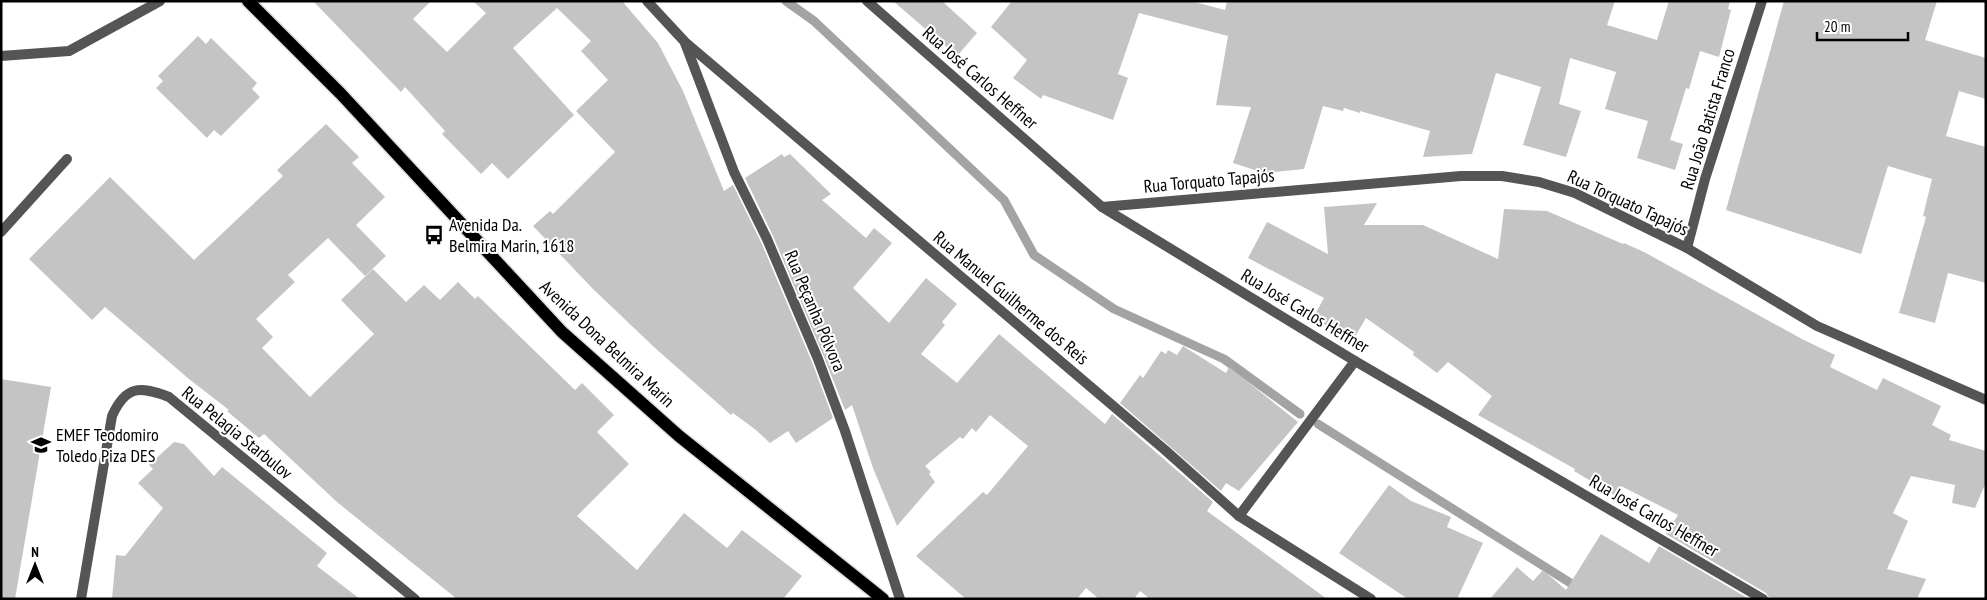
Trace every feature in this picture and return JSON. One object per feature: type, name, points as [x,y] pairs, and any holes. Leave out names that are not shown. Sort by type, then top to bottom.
[{"type":"main road","name":"Avenida Dona Belmira Marin","points":[[248,1],[341,94],[562,332],[679,436],[883,599]]},
{"type":"street","points":[[1,56],[69,51],[160,1]]},
{"type":"street","name":"Rua Manuel Guilherme dos Reis","points":[[647,1],[685,42],[1165,450],[1239,516],[1371,599]]},
{"type":"street","name":"Rua José Carlos Heffner","points":[[867,1],[1102,207],[1355,361],[1763,599]]},
{"type":"street","name":"Rua João Batista Franco","points":[[1687,248],[1705,179],[1762,1]]},
{"type":"street","name":"Rua Peçanha Pólvora","points":[[685,42],[734,172],[767,240],[818,359],[860,474],[900,599]]},
{"type":"street","points":[[1,232],[67,160]]},
{"type":"street","name":"Rua Torquato Tapajós","points":[[1102,207],[1462,176],[1502,176],[1539,182],[1575,193],[1687,248],[1817,326],[1986,400]]},
{"type":"street","points":[[1239,516],[1355,361]]},
{"type":"street","name":"Rua Pelagia Starbulov","points":[[81,599],[112,416],[117,404],[127,393],[139,389],[154,391],[169,397],[415,599]]},
{"type":"building","points":[[313,1],[431,1],[413,19],[447,52],[486,13],[473,1],[622,1],[658,43],[683,91],[724,191],[733,185],[761,242],[812,362],[833,418],[796,443],[788,431],[770,443],[733,413],[731,415],[655,348],[593,289],[533,226],[550,211],[553,214],[615,152],[576,111],[608,80],[581,51],[591,41],[557,8],[513,48],[574,115],[508,179],[492,163],[481,174],[442,134],[445,131],[405,87],[401,92]]},
{"type":"building","points":[[893,1],[942,1],[977,33],[957,56]]},
{"type":"building","points":[[1012,1],[1191,1],[1225,10],[1227,1],[1615,1],[1607,25],[1657,40],[1669,1],[1730,1],[1728,9],[1731,10],[1719,57],[1700,51],[1689,89],[1686,88],[1670,140],[1683,144],[1675,170],[1637,158],[1648,121],[1605,109],[1616,72],[1570,58],[1559,104],[1581,111],[1566,157],[1523,145],[1541,87],[1496,73],[1472,154],[1423,157],[1430,131],[1360,111],[1360,113],[1344,108],[1343,111],[1323,106],[1304,169],[1264,173],[1233,163],[1251,107],[1216,105],[1228,36],[1139,13],[1118,74],[1128,78],[1113,120],[1043,95],[1041,99],[1013,78],[1027,60],[991,27]]},
{"type":"building","points":[[1784,1],[1937,1],[1925,40],[1986,58],[1986,99],[1959,91],[1946,136],[1986,147],[1986,283],[1948,273],[1935,323],[1899,313],[1926,217],[1923,216],[1932,179],[1888,166],[1861,254],[1726,210]]},
{"type":"building","points":[[198,36],[206,44],[211,38],[257,83],[252,89],[260,97],[221,136],[214,130],[207,138],[156,88],[163,81],[158,76]]},
{"type":"building","points":[[326,124],[359,157],[352,163],[385,197],[356,225],[386,256],[365,276],[328,238],[288,275],[295,282],[256,319],[273,337],[262,348],[310,397],[374,334],[341,300],[373,269],[406,302],[424,285],[440,300],[458,282],[475,299],[478,296],[575,390],[582,383],[614,415],[597,432],[629,464],[577,516],[637,570],[684,513],[727,548],[742,530],[802,576],[783,599],[457,599],[337,502],[264,434],[259,438],[227,411],[229,410],[189,379],[105,307],[92,320],[29,259],[110,177],[194,260],[283,176],[277,170]]},
{"type":"building","points":[[782,154],[784,157],[790,154],[831,194],[822,200],[866,238],[874,228],[892,243],[853,288],[889,323],[926,278],[957,304],[942,322],[945,325],[921,354],[957,383],[999,334],[1105,424],[1112,414],[1213,502],[1207,511],[1327,599],[1150,599],[1140,591],[1134,599],[1099,599],[1086,588],[1077,599],[966,599],[916,556],[983,492],[987,495],[1028,446],[990,415],[976,432],[972,428],[963,439],[960,437],[925,466],[931,472],[929,474],[935,482],[897,526],[873,468],[852,405],[845,410],[773,236],[745,178]]},
{"type":"building","points":[[1377,203],[1364,225],[1423,225],[1498,259],[1504,209],[1547,211],[1644,252],[1802,339],[1835,355],[1830,367],[1877,390],[1883,378],[1941,406],[1932,425],[1951,435],[1949,440],[1986,451],[1986,482],[1975,508],[1952,503],[1955,485],[1911,476],[1893,513],[1908,521],[1887,569],[1926,579],[1917,599],[1770,599],[1766,593],[1666,534],[1678,515],[1621,486],[1616,496],[1574,471],[1575,469],[1478,415],[1492,396],[1448,362],[1437,373],[1413,355],[1414,352],[1366,318],[1353,340],[1313,318],[1324,298],[1248,258],[1267,222],[1328,254],[1324,207]]},
{"type":"building","points":[[1183,346],[1226,373],[1229,367],[1298,422],[1239,491],[1226,483],[1221,491],[1120,403],[1140,375],[1143,378],[1161,351],[1166,354],[1168,350],[1177,355]]},
{"type":"building","points":[[1,379],[51,387],[15,599],[1,599]]},
{"type":"building","points":[[174,442],[184,444],[214,476],[222,467],[327,553],[317,566],[360,599],[112,599],[116,555],[125,556],[163,508],[138,483],[153,469],[149,465]]},
{"type":"building","points":[[1389,485],[1411,501],[1451,517],[1447,527],[1483,543],[1457,599],[1408,599],[1339,553]]},
{"type":"building","points":[[1601,534],[1649,563],[1659,546],[1749,599],[1490,599],[1517,567],[1533,581],[1543,570],[1566,590]]},
{"type":"waterway","points":[[786,1],[814,21],[1004,200],[1034,255],[1114,309],[1224,359],[1300,414]]},
{"type":"waterway","points":[[1318,424],[1580,589]]},
{"type":"place","name":"Avenida Da. Belmira Marin, 1618","points":[[434,235]]},
{"type":"place","name":"EMEF Teodomiro Toledo Piza DES","points":[[41,445]]}]
